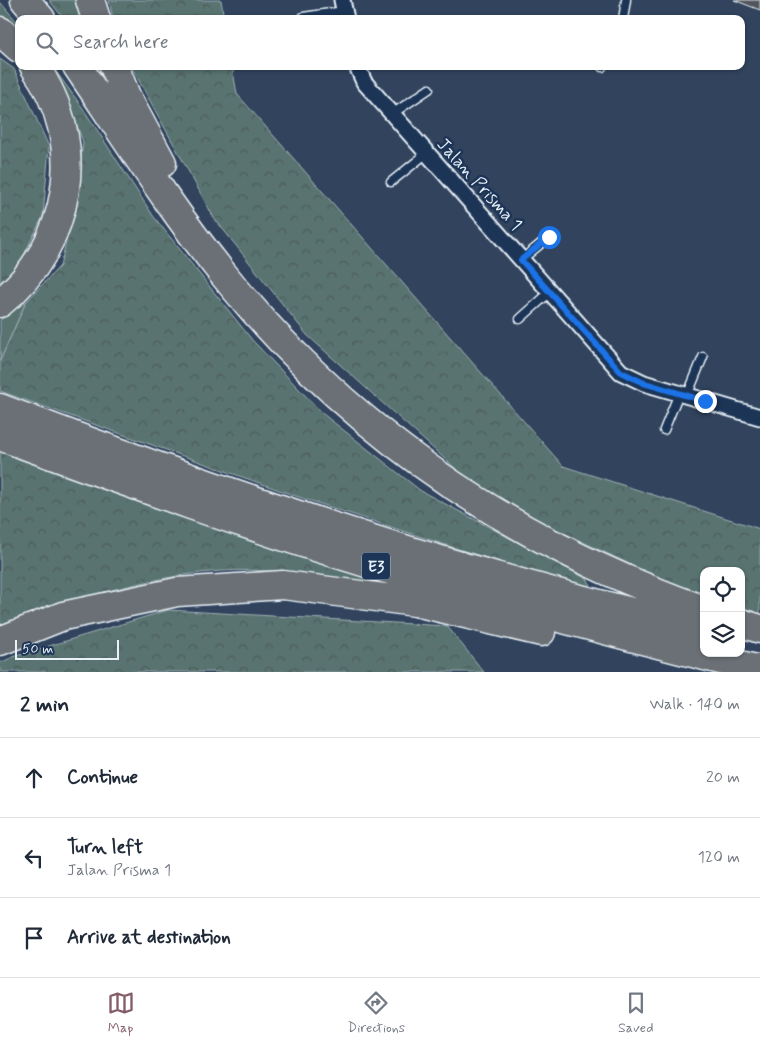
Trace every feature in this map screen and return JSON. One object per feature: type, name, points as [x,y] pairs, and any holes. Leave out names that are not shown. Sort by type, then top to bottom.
[{"type":"highway","points":[[25,0],[38,15]]},
{"type":"highway","points":[[90,0],[95,15]]},
{"type":"highway","points":[[0,31],[15,44]]},
{"type":"highway","points":[[0,303],[20,287],[42,257],[55,230],[67,174],[65,138],[56,106],[36,70]]},
{"type":"highway","points":[[80,70],[166,198],[231,284],[279,339],[325,384],[382,434],[428,469],[481,505],[542,541],[653,592],[700,609]]},
{"type":"highway","points":[[116,70],[126,96],[156,153],[228,259],[231,284]]},
{"type":"highway","name":"E3","points":[[0,408],[219,489],[390,543],[548,590],[700,628]]},
{"type":"highway","name":"E3","points":[[0,436],[193,506],[369,564],[646,642],[760,670]]},
{"type":"highway","points":[[0,641],[63,616],[177,592],[284,585],[415,602],[643,656],[720,672]]},
{"type":"highway","points":[[745,624],[760,629]]},
{"type":"highway","points":[[745,638],[760,642]]},
{"type":"street","name":"Jalan Prisma 1","points":[[360,70],[364,82],[621,372],[644,383],[760,417]]},
{"type":"lane","points":[[624,15],[626,0]]},
{"type":"lane","points":[[315,15],[344,10]]},
{"type":"lane","points":[[392,114],[429,89]]},
{"type":"lane","points":[[391,182],[427,153]]},
{"type":"lane","points":[[521,260],[549,237]]},
{"type":"lane","points":[[520,319],[550,292]]},
{"type":"lane","points":[[664,430],[703,357]]},
{"type":"green space","points":[[49,0],[77,0],[81,15],[61,15]]},
{"type":"green space","points":[[109,0],[221,0],[223,15],[112,15]]},
{"type":"green space","points":[[0,2],[15,19],[15,36],[0,22]]},
{"type":"green space","points":[[0,59],[14,69],[49,147],[43,216],[16,271],[0,282]]},
{"type":"green space","points":[[46,70],[55,70],[82,107],[154,217],[253,341],[323,414],[421,491],[587,579],[591,585],[587,591],[296,496],[0,391],[0,361],[26,302],[60,266],[76,204],[83,142],[72,112]]},
{"type":"green space","points":[[133,70],[233,70],[237,94],[563,466],[760,529],[760,614],[745,609],[745,567],[700,567],[700,595],[682,589],[486,496],[307,335],[214,218]]},
{"type":"green space","points":[[26,302],[0,361],[0,320]]},
{"type":"green space","points":[[0,451],[379,578],[381,585],[375,589],[310,576],[270,571],[236,570],[201,573],[133,585],[66,603],[0,625]]},
{"type":"green space","points":[[168,610],[447,626],[484,672],[0,672],[0,663],[13,657]]},
{"type":"route","points":[[549,237],[521,260],[621,372],[644,383],[705,401]]}]
